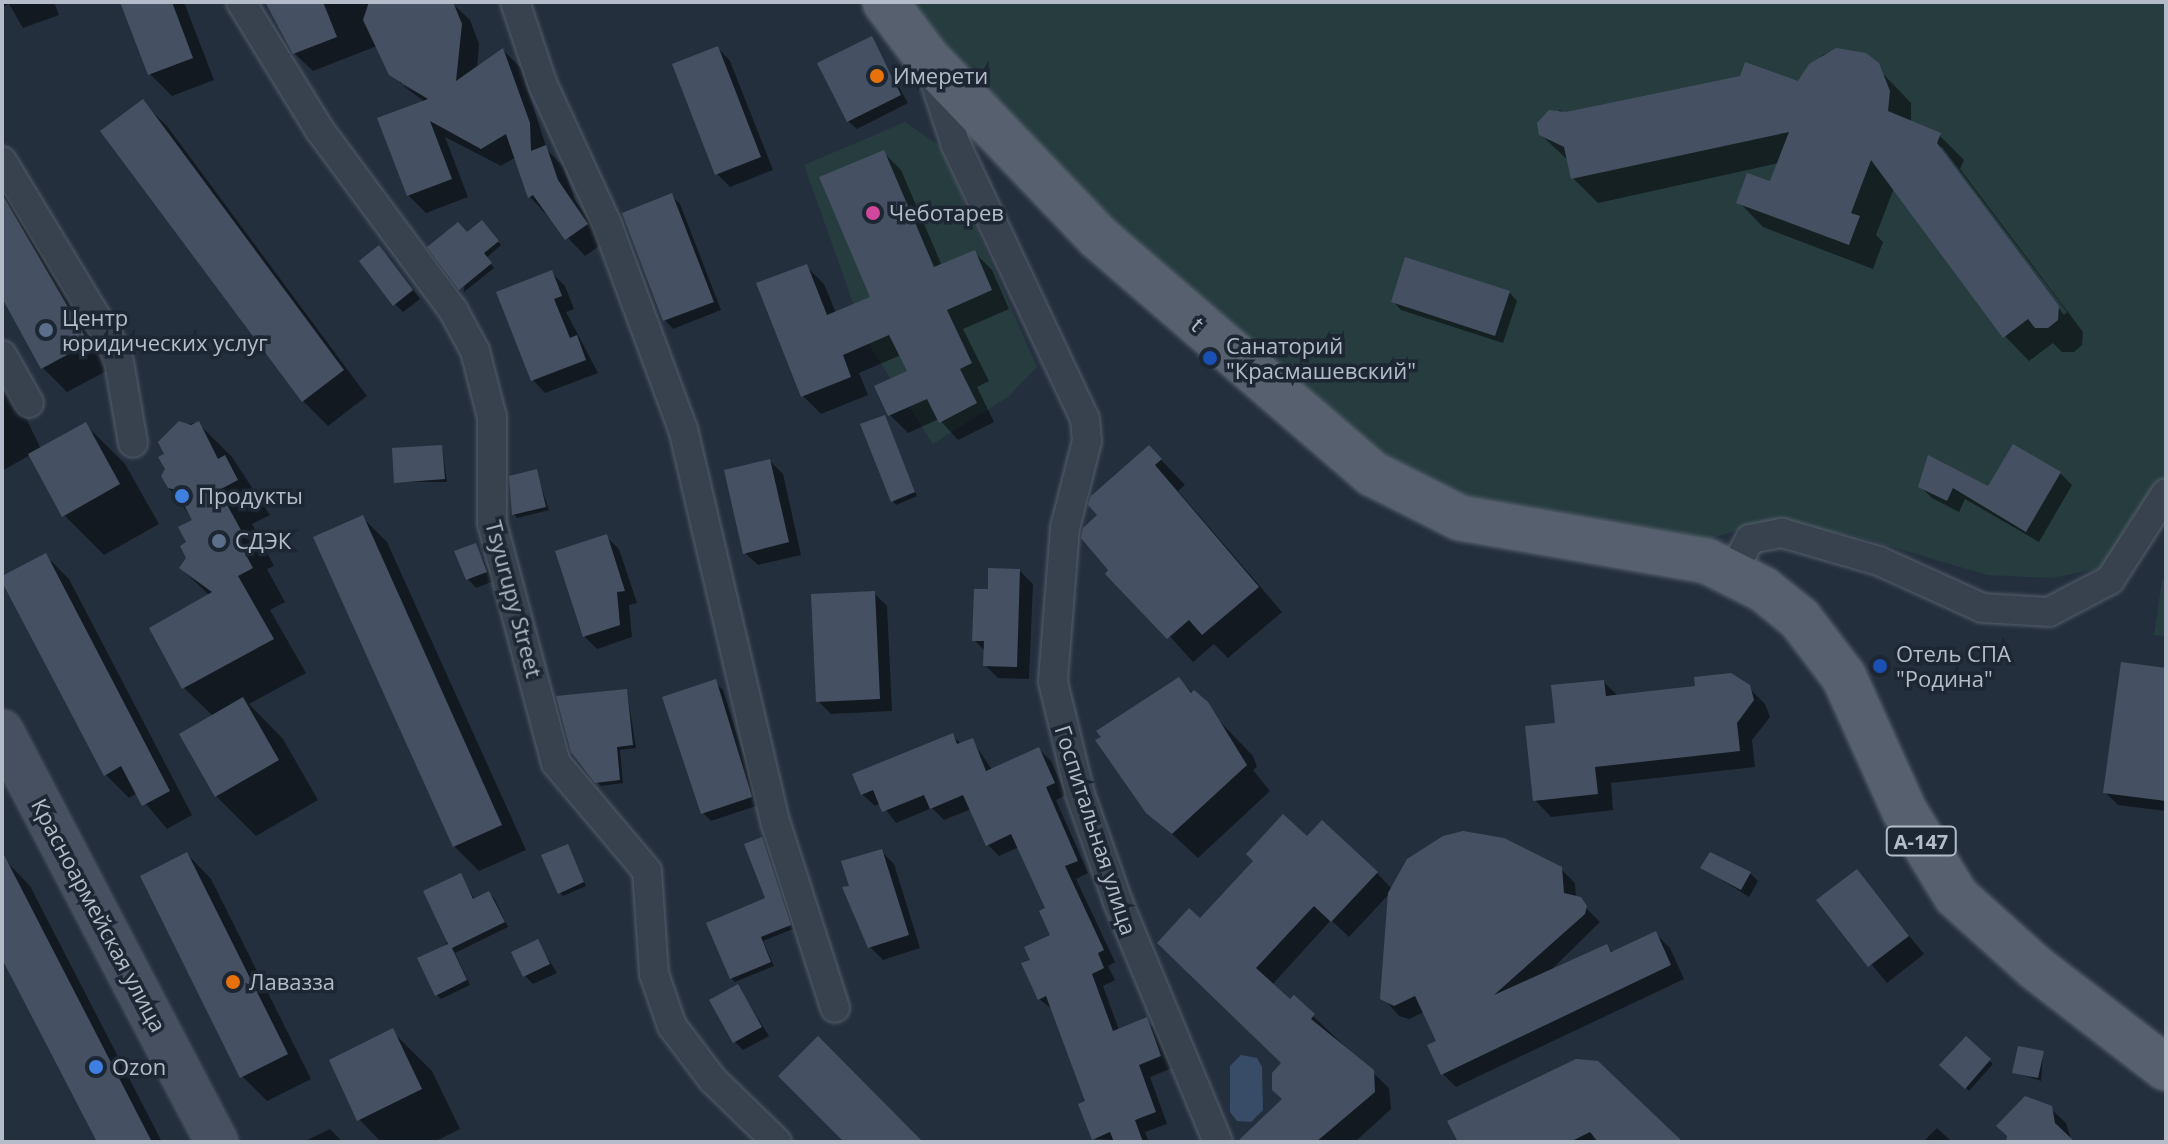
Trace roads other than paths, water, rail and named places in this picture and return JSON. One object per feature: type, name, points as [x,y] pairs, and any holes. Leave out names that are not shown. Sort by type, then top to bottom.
[{"type":"main road","name":"t","points":[[885,2],[927,58],[1098,237],[1373,474],[1460,518],[1629,544],[1733,571]]},
{"type":"main road","name":"А-147","points":[[1733,571],[1800,619],[1828,652],[1905,812],[1956,896],[2036,968],[2166,1068]]},
{"type":"street","name":"Tsyurupy Street","points":[[241,2],[319,129],[453,310],[475,351],[492,417],[492,523],[556,763],[647,871],[654,974],[672,1026],[713,1080],[777,1142]]},
{"type":"street","points":[[515,2],[543,85],[607,224],[683,429],[776,824],[835,1008]]},
{"type":"street","name":"Госпитальная улица","points":[[927,58],[956,145],[1085,419],[1083,462],[1065,528],[1053,649],[1057,707],[1080,794],[1136,951],[1218,1142]]},
{"type":"street","points":[[2,161],[110,340],[119,362],[133,443]]},
{"type":"street","points":[[2,355],[29,403]]},
{"type":"street","points":[[1733,571],[1750,539],[1782,533],[1879,561],[1982,608],[2049,612],[2110,580],[2166,493]]},
{"type":"street","name":"Красноармейская улица","points":[[2,731],[217,1142]]},
{"type":"water","points":[[1241,1055],[1257,1058],[1262,1067],[1263,1110],[1251,1122],[1237,1121],[1230,1112],[1230,1066]]},
{"type":"place","name":"Имерети","points":[[877,76]]},
{"type":"place","name":"Чеботарев","points":[[873,213]]},
{"type":"place","name":"Центр юридических услуг","points":[[46,330]]},
{"type":"place","name":"Санаторий \"Красмашевский\"","points":[[1210,358]]},
{"type":"place","name":"Продукты","points":[[182,496]]},
{"type":"place","name":"СДЭК","points":[[219,541]]},
{"type":"place","name":"Отель СПА \"Родина\"","points":[[1880,666]]},
{"type":"place","name":"Лавазза","points":[[233,982]]},
{"type":"place","name":"Ozon","points":[[96,1067]]}]
